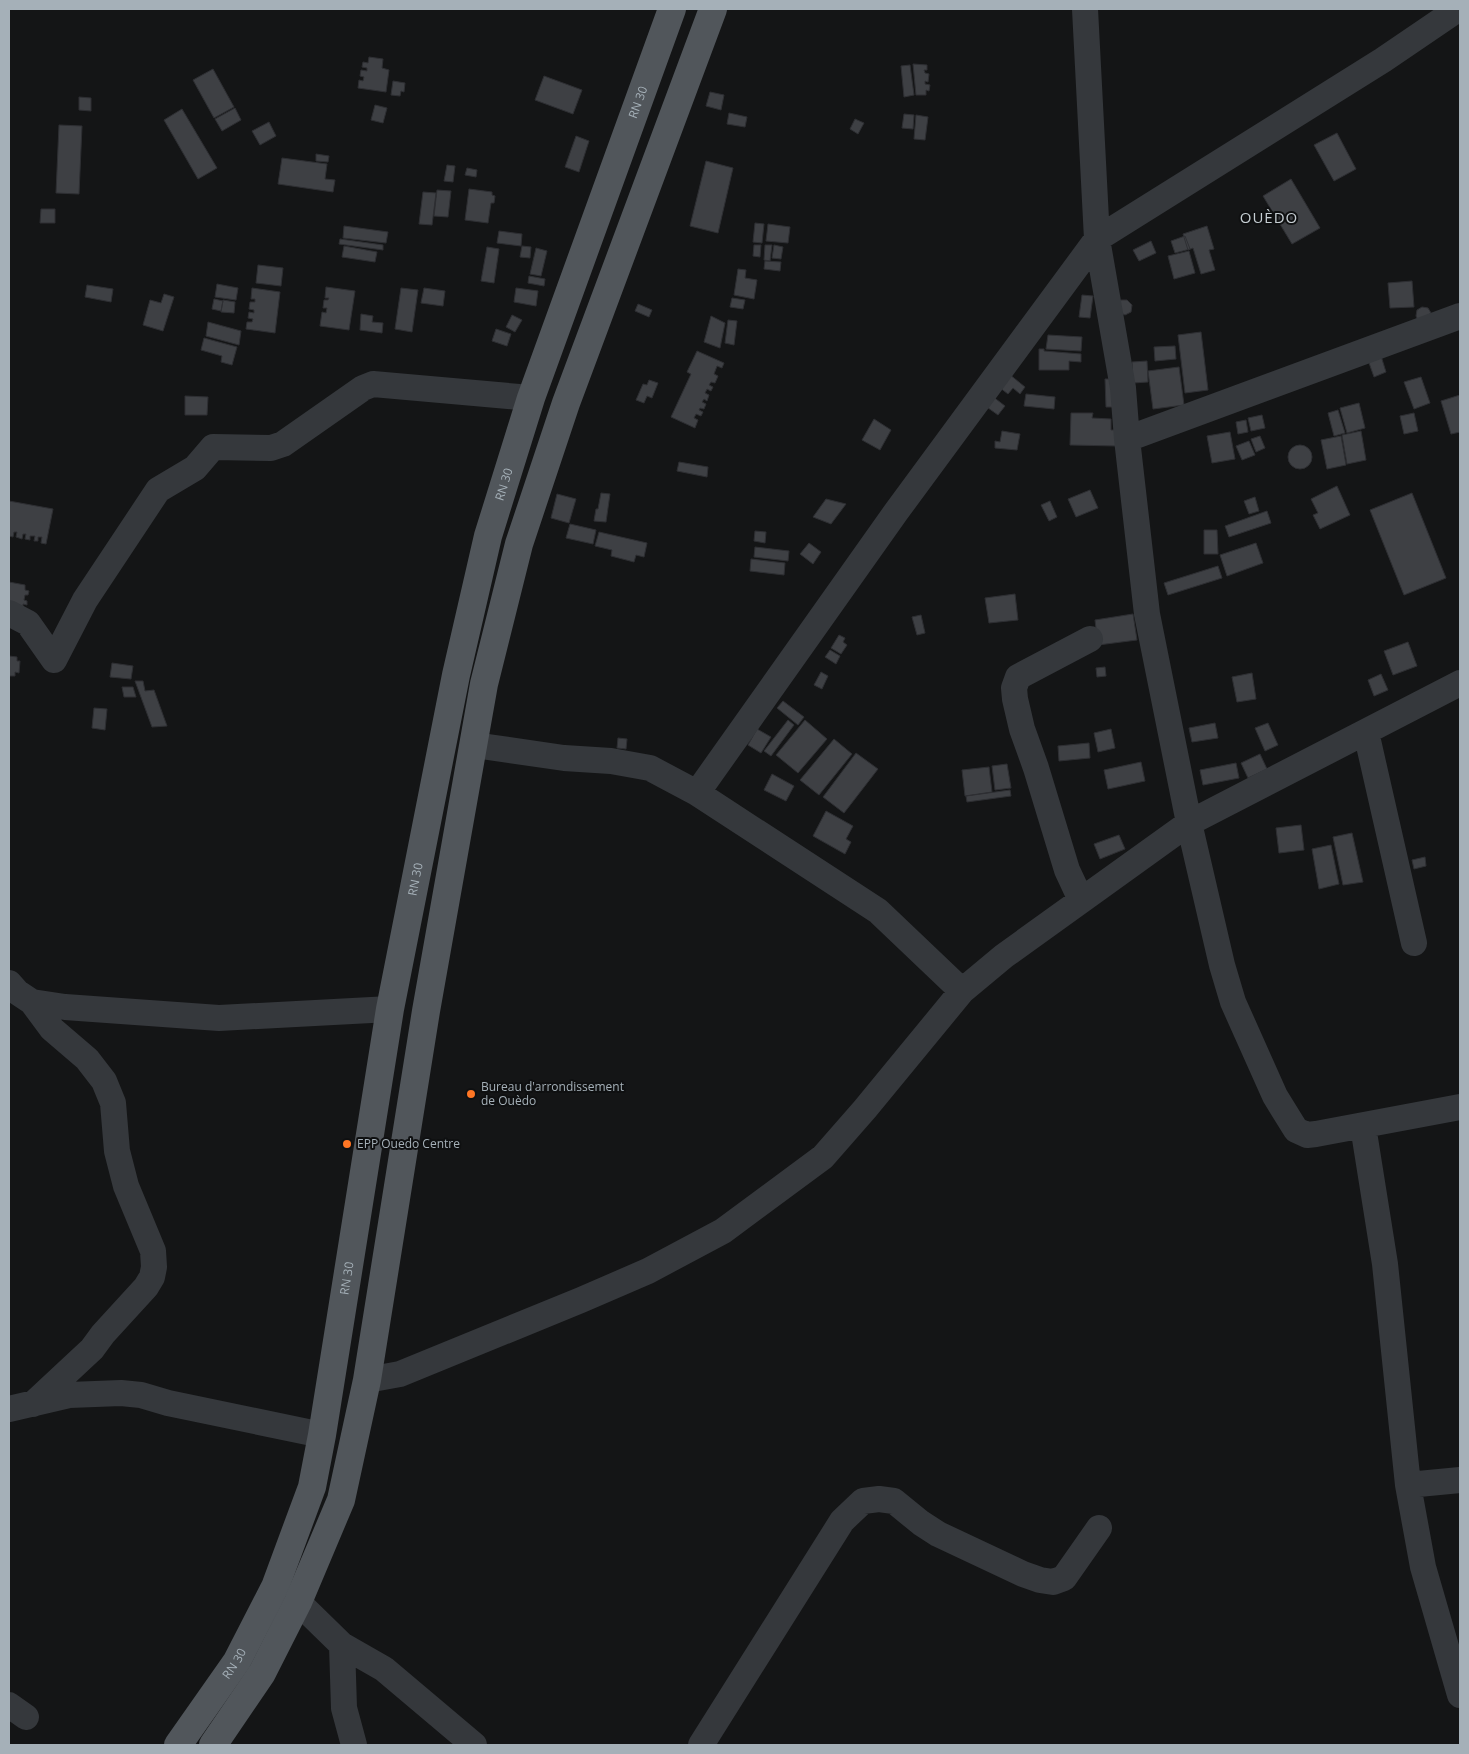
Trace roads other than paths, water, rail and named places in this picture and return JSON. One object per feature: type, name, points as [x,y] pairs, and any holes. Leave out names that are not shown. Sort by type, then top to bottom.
[{"type":"main road","name":"RN 30","points":[[178,1745],[237,1661],[276,1587],[312,1488],[390,1009],[456,675],[488,536],[531,398],[672,9]]},
{"type":"main road","points":[[213,1745],[262,1673],[298,1602],[341,1500],[366,1380],[426,1011],[484,684],[519,544],[566,403],[713,9]]},
{"type":"street","points":[[1085,9],[1097,239],[1123,388],[1147,614],[1189,823],[1222,964],[1233,1002],[1275,1096],[1296,1130],[1307,1135],[1460,1107]]},
{"type":"street","points":[[697,793],[896,512],[1097,239],[1383,60],[1458,9]]},
{"type":"street","points":[[1127,439],[1460,316]]},
{"type":"street","points":[[9,613],[28,623],[54,660],[85,600],[158,490],[195,468],[213,447],[271,448],[283,444],[363,388],[372,384],[531,398]]},
{"type":"street","points":[[1081,900],[1066,870],[1036,768],[1022,729],[1014,688],[1018,677],[1090,639]]},
{"type":"street","points":[[366,1380],[400,1374],[572,1304],[648,1271],[723,1232],[824,1157],[962,991],[1004,956],[1189,823],[1460,683]]},
{"type":"street","points":[[1366,732],[1414,943]]},
{"type":"street","points":[[474,745],[564,758],[611,761],[650,768],[697,793],[878,911],[962,991]]},
{"type":"street","points":[[9,983],[17,992],[32,1002],[52,1029],[87,1058],[104,1080],[113,1103],[118,1151],[126,1186],[153,1251],[154,1267],[152,1277],[146,1287],[103,1334],[92,1349],[21,1406]]},
{"type":"street","points":[[32,1002],[65,1007],[219,1018],[390,1009]]},
{"type":"street","points":[[1363,1126],[1385,1264],[1408,1485],[1423,1568],[1460,1695]]},
{"type":"street","points":[[21,1406],[69,1395],[121,1393],[141,1395],[322,1435]]},
{"type":"street","points":[[1408,1485],[1460,1480]]},
{"type":"street","points":[[701,1745],[842,1521],[863,1502],[879,1499],[894,1501],[938,1534],[1024,1574],[1053,1582],[1064,1578],[1099,1528]]},
{"type":"street","points":[[298,1602],[342,1645],[384,1669],[474,1745]]},
{"type":"street","points":[[342,1645],[344,1708],[354,1745]]},
{"type":"place","name":"Bureau d'arrondissement de Ouèdo","points":[[471,1094]]},
{"type":"place","name":"EPP Ouedo Centre","points":[[347,1144]]},
{"type":"district","name":"OUÈDO","points":[[1269,218]]}]
